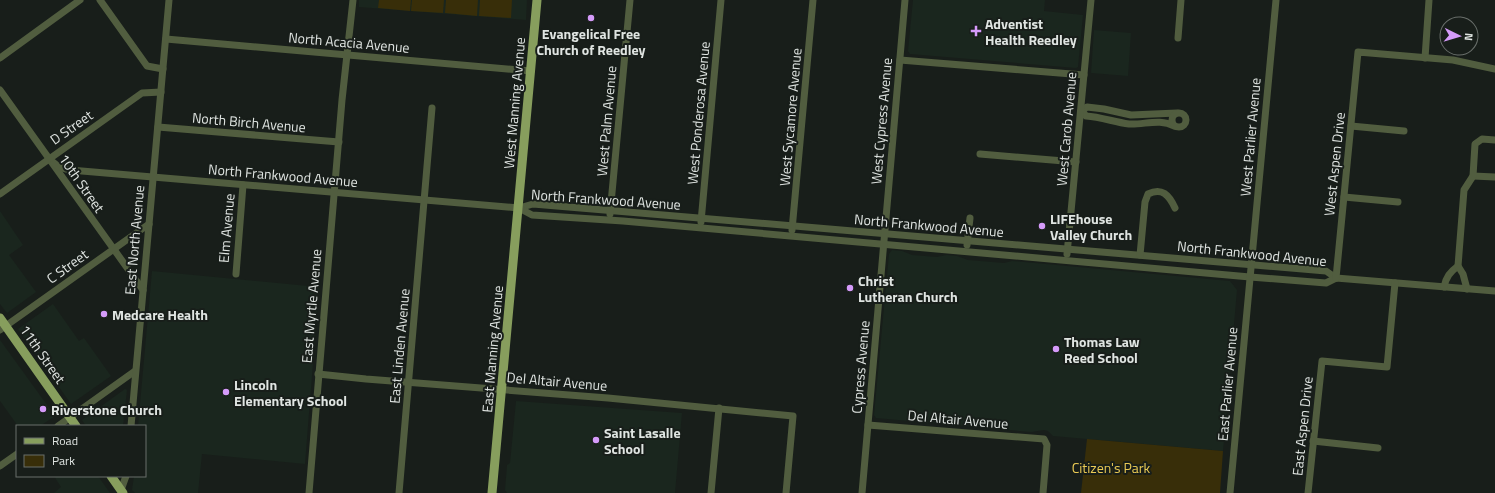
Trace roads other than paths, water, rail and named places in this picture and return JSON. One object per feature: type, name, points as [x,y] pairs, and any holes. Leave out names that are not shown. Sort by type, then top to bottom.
[{"type":"main road","name":"West Manning Avenue","points":[[518,208],[537,0]]},
{"type":"main road","name":"East Manning Avenue","points":[[492,493],[518,208]]},
{"type":"main road","name":"11th Street","points":[[0,318],[3,328],[75,425]]},
{"type":"main road","points":[[112,477],[122,491]]},
{"type":"street","points":[[0,58],[80,0]]},
{"type":"street","points":[[100,0],[147,66],[163,69]]},
{"type":"street","name":"East North Avenue","points":[[131,425],[170,0]]},
{"type":"street","name":"East Myrtle Avenue","points":[[309,493],[334,192],[353,0]]},
{"type":"street","name":"West Palm Avenue","points":[[610,220],[630,0]]},
{"type":"street","name":"West Ponderosa Avenue","points":[[701,228],[721,0]]},
{"type":"street","name":"West Sycamore Avenue","points":[[792,236],[813,0]]},
{"type":"street","name":"West Cypress Avenue","points":[[884,244],[905,0]]},
{"type":"street","name":"West Carob Avenue","points":[[1066,260],[1076,162],[1083,113],[1084,75],[1091,0]]},
{"type":"street","points":[[1178,38],[1181,0]]},
{"type":"street","name":"West Parlier Avenue","points":[[1250,277],[1276,0]]},
{"type":"street","points":[[1429,0],[1425,58],[1453,60],[1495,69]]},
{"type":"street","name":"North Acacia Avenue","points":[[166,39],[530,71]]},
{"type":"street","name":"West Aspen Drive","points":[[1336,278],[1358,52],[1425,58]]},
{"type":"street","points":[[900,60],[1084,75]]},
{"type":"street","name":"10th Street","points":[[0,90],[143,290]]},
{"type":"street","name":"D Street","points":[[0,194],[142,92],[161,92]]},
{"type":"street","points":[[1086,107],[1131,115],[1156,113],[1169,115],[1177,113],[1184,114],[1187,121],[1182,127],[1160,122],[1127,124],[1083,113],[1086,107]]},
{"type":"street","name":"East Linden Avenue","points":[[400,493],[432,108]]},
{"type":"street","points":[[1174,126],[1172,119],[1177,113]]},
{"type":"street","points":[[1351,126],[1404,131]]},
{"type":"street","name":"North Birch Avenue","points":[[158,128],[339,142]]},
{"type":"street","points":[[1467,289],[1463,274],[1458,266],[1464,190],[1473,176],[1475,144],[1482,139],[1495,140]]},
{"type":"street","points":[[980,154],[1076,162]]},
{"type":"street","name":"North Frankwood Avenue","points":[[49,159],[59,167],[70,170],[518,208],[533,204],[1140,255],[1326,271],[1336,278]]},
{"type":"street","points":[[1473,176],[1495,177]]},
{"type":"street","name":"Elm Avenue","points":[[236,274],[243,185]]},
{"type":"street","points":[[1140,255],[1145,202],[1148,194],[1156,190],[1164,192],[1170,197],[1175,208]]},
{"type":"street","points":[[1344,197],[1398,202]]},
{"type":"street","name":"North Frankwood Avenue","points":[[518,208],[532,215],[610,220],[1250,277],[1326,283],[1336,278],[1495,291]]},
{"type":"street","points":[[967,251],[970,218]]},
{"type":"street","name":"C Street","points":[[3,328],[149,224]]},
{"type":"street","name":"Cypress Avenue","points":[[862,493],[884,244]]},
{"type":"street","points":[[1444,287],[1446,279],[1451,271],[1458,266]]},
{"type":"street","name":"East Parlier Avenue","points":[[1230,493],[1250,277]]},
{"type":"street","name":"East Aspen Drive","points":[[1308,493],[1322,361],[1387,367],[1395,282]]},
{"type":"street","points":[[59,425],[135,371]]},
{"type":"street","name":"Del Altair Avenue","points":[[318,374],[719,408],[793,416],[786,493]]},
{"type":"street","points":[[711,493],[719,408]]},
{"type":"street","name":"Del Altair Avenue","points":[[868,425],[1043,438],[1046,440],[1043,493]]},
{"type":"street","points":[[1313,441],[1378,448]]},
{"type":"street","points":[[0,466],[16,455]]},
{"type":"street","points":[[122,491],[126,477]]},
{"type":"place","name":"Evangelical Free Church of Reedley","points":[[591,18]]},
{"type":"place","name":"Adventist Health Reedley","points":[[976,31]]},
{"type":"place","name":"LIFEhouse Valley Church","points":[[1042,226]]},
{"type":"place","name":"Christ Lutheran Church","points":[[850,288]]},
{"type":"place","name":"Medcare Health","points":[[104,314]]},
{"type":"place","name":"Thomas Law Reed School","points":[[1056,349]]},
{"type":"place","name":"Lincoln Elementary School","points":[[226,392]]},
{"type":"place","name":"Riverstone Church","points":[[43,409]]},
{"type":"place","name":"Saint Lasalle School","points":[[596,440]]},
{"type":"park label","name":"Citizen's Park","points":[[1111,467]]}]
